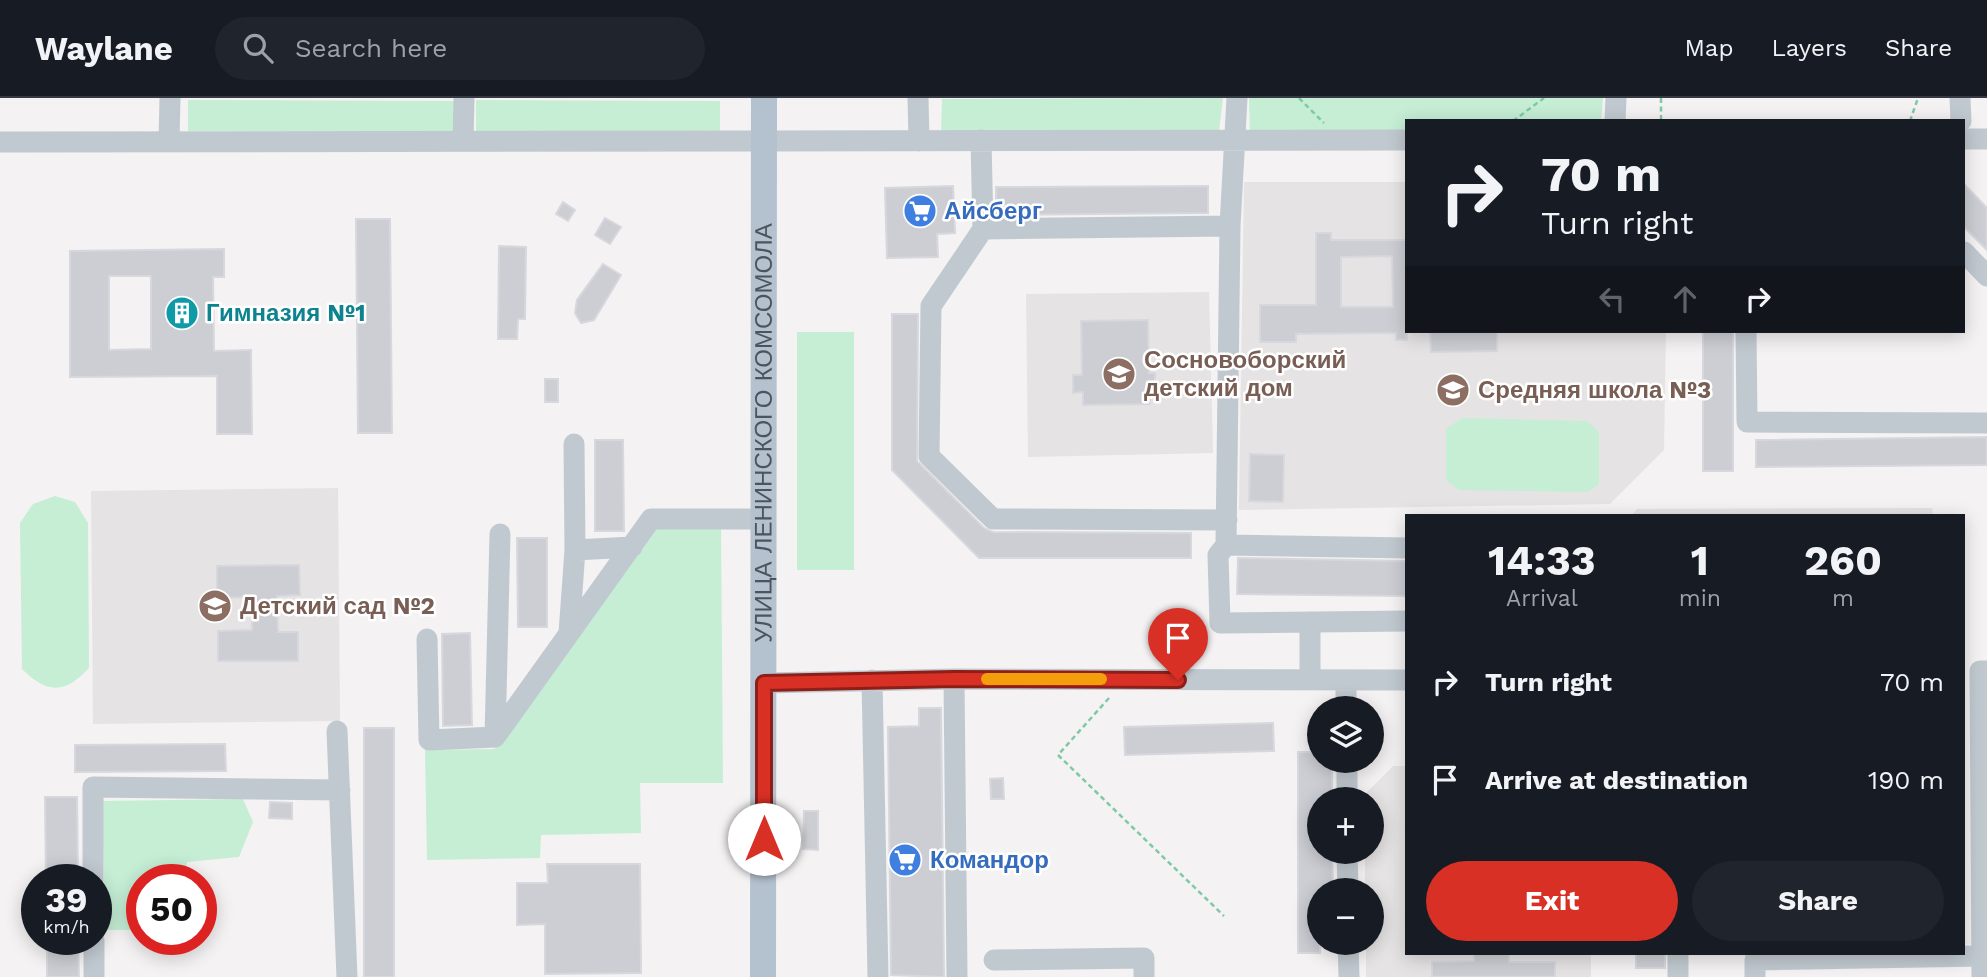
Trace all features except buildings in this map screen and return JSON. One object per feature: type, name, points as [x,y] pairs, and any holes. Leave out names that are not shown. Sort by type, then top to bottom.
[{"type":"main road","name":"УЛИЦА ЛЕНИНСКОГО КОМСОМОЛА","points":[[764,98],[764,977]]},
{"type":"street","points":[[169,141],[170,98]]},
{"type":"street","points":[[463,141],[464,98]]},
{"type":"street","points":[[918,98],[919,141]]},
{"type":"street","points":[[1237,98],[1230,226],[1226,545],[1218,555],[1220,623],[1405,621]]},
{"type":"street","points":[[1615,119],[1616,98]]},
{"type":"street","points":[[1960,98],[1961,119]]},
{"type":"street","points":[[1965,139],[1987,139]]},
{"type":"street","points":[[0,142],[1405,140]]},
{"type":"street","points":[[981,141],[983,229],[931,306],[929,456],[993,519],[1227,520]]},
{"type":"street","points":[[983,229],[1230,226]]},
{"type":"street","points":[[1965,253],[1987,276]]},
{"type":"street","points":[[1746,333],[1747,422],[1987,424]]},
{"type":"street","points":[[569,633],[575,550],[574,444]]},
{"type":"street","points":[[495,737],[651,519],[764,519]]},
{"type":"street","points":[[495,737],[500,534]]},
{"type":"street","points":[[1226,545],[1405,548]]},
{"type":"street","points":[[575,550],[632,547]]},
{"type":"street","points":[[1310,622],[1310,680]]},
{"type":"street","points":[[427,639],[429,740],[495,737]]},
{"type":"street","points":[[1755,977],[1755,960],[1983,967],[1972,795],[1980,671],[1987,671]]},
{"type":"street","points":[[764,683],[954,679],[1405,680]]},
{"type":"street","points":[[954,679],[957,977]]},
{"type":"street","points":[[872,680],[878,977]]},
{"type":"street","points":[[1346,681],[1346,696]]},
{"type":"street","points":[[337,731],[346,977]]},
{"type":"street","points":[[93,864],[93,787],[340,790]]},
{"type":"street","points":[[94,955],[94,977]]},
{"type":"street","points":[[1348,955],[1349,977]]},
{"type":"street","points":[[1678,955],[1678,977]]},
{"type":"street","points":[[993,960],[1143,958],[1144,977]]},
{"type":"path","points":[[1299,98],[1341,140]]},
{"type":"path","points":[[1516,119],[1544,98]]},
{"type":"path","points":[[1661,98],[1661,119]]},
{"type":"path","points":[[1911,119],[1918,98]]},
{"type":"path","points":[[1125,680],[1058,755],[1224,916]]},
{"type":"shaded area","name":"Средняя школа №3","points":[[1244,182],[1405,182],[1405,333],[1666,333],[1664,450],[1610,504],[1239,510]]},
{"type":"shaded area","name":"Сосновоборский детский дом","points":[[1209,292],[1213,453],[1028,457],[1026,294]]},
{"type":"shaded area","name":"Детский сад №2","points":[[338,488],[340,721],[93,724],[91,491]]},
{"type":"shaded area","points":[[1932,508],[1933,514],[1633,514],[1637,509]]},
{"type":"shaded area","points":[[1393,766],[1405,766],[1405,955],[1591,955],[1591,977],[1366,977],[1366,955],[1384,955],[1384,878],[1365,878],[1365,864],[1384,864],[1384,787],[1372,787]]},
{"type":"green space","points":[[1223,98],[1219,131],[941,134],[942,99]]},
{"type":"green space","points":[[1249,98],[1603,98],[1601,119],[1405,119],[1405,133],[1250,135]]},
{"type":"green space","points":[[188,100],[454,101],[454,132],[188,131]]},
{"type":"green space","points":[[476,100],[720,101],[720,134],[476,133]]},
{"type":"green space","points":[[797,332],[854,332],[854,570],[797,570]]},
{"type":"green space","points":[[1462,418],[1587,421],[1599,432],[1599,484],[1588,492],[1459,490],[1446,480],[1446,429]]},
{"type":"green space","points":[[55,496],[75,502],[88,523],[89,668],[72,683],[56,688],[40,683],[22,669],[20,523],[33,504]]},
{"type":"green space","points":[[721,523],[723,783],[640,783],[641,833],[541,835],[540,858],[427,860],[425,750],[494,749],[656,525]]},
{"type":"green space","points":[[243,799],[253,822],[239,857],[187,864],[126,864],[126,930],[112,930],[112,864],[103,864],[102,801]]},
{"type":"slow traffic","points":[[987,679],[1101,679]]},
{"type":"place","name":"Айсберг","points":[[920,211]]},
{"type":"place","name":"Гимназия №1","points":[[182,313]]},
{"type":"place","name":"Сосновоборский детский дом","points":[[1119,374]]},
{"type":"place","name":"Средняя школа №3","points":[[1453,390]]},
{"type":"place","name":"Детский сад №2","points":[[215,606]]},
{"type":"place","name":"Командор","points":[[905,860]]},
{"type":"route","points":[[764,839],[764,683],[954,679],[1178,680]]}]
